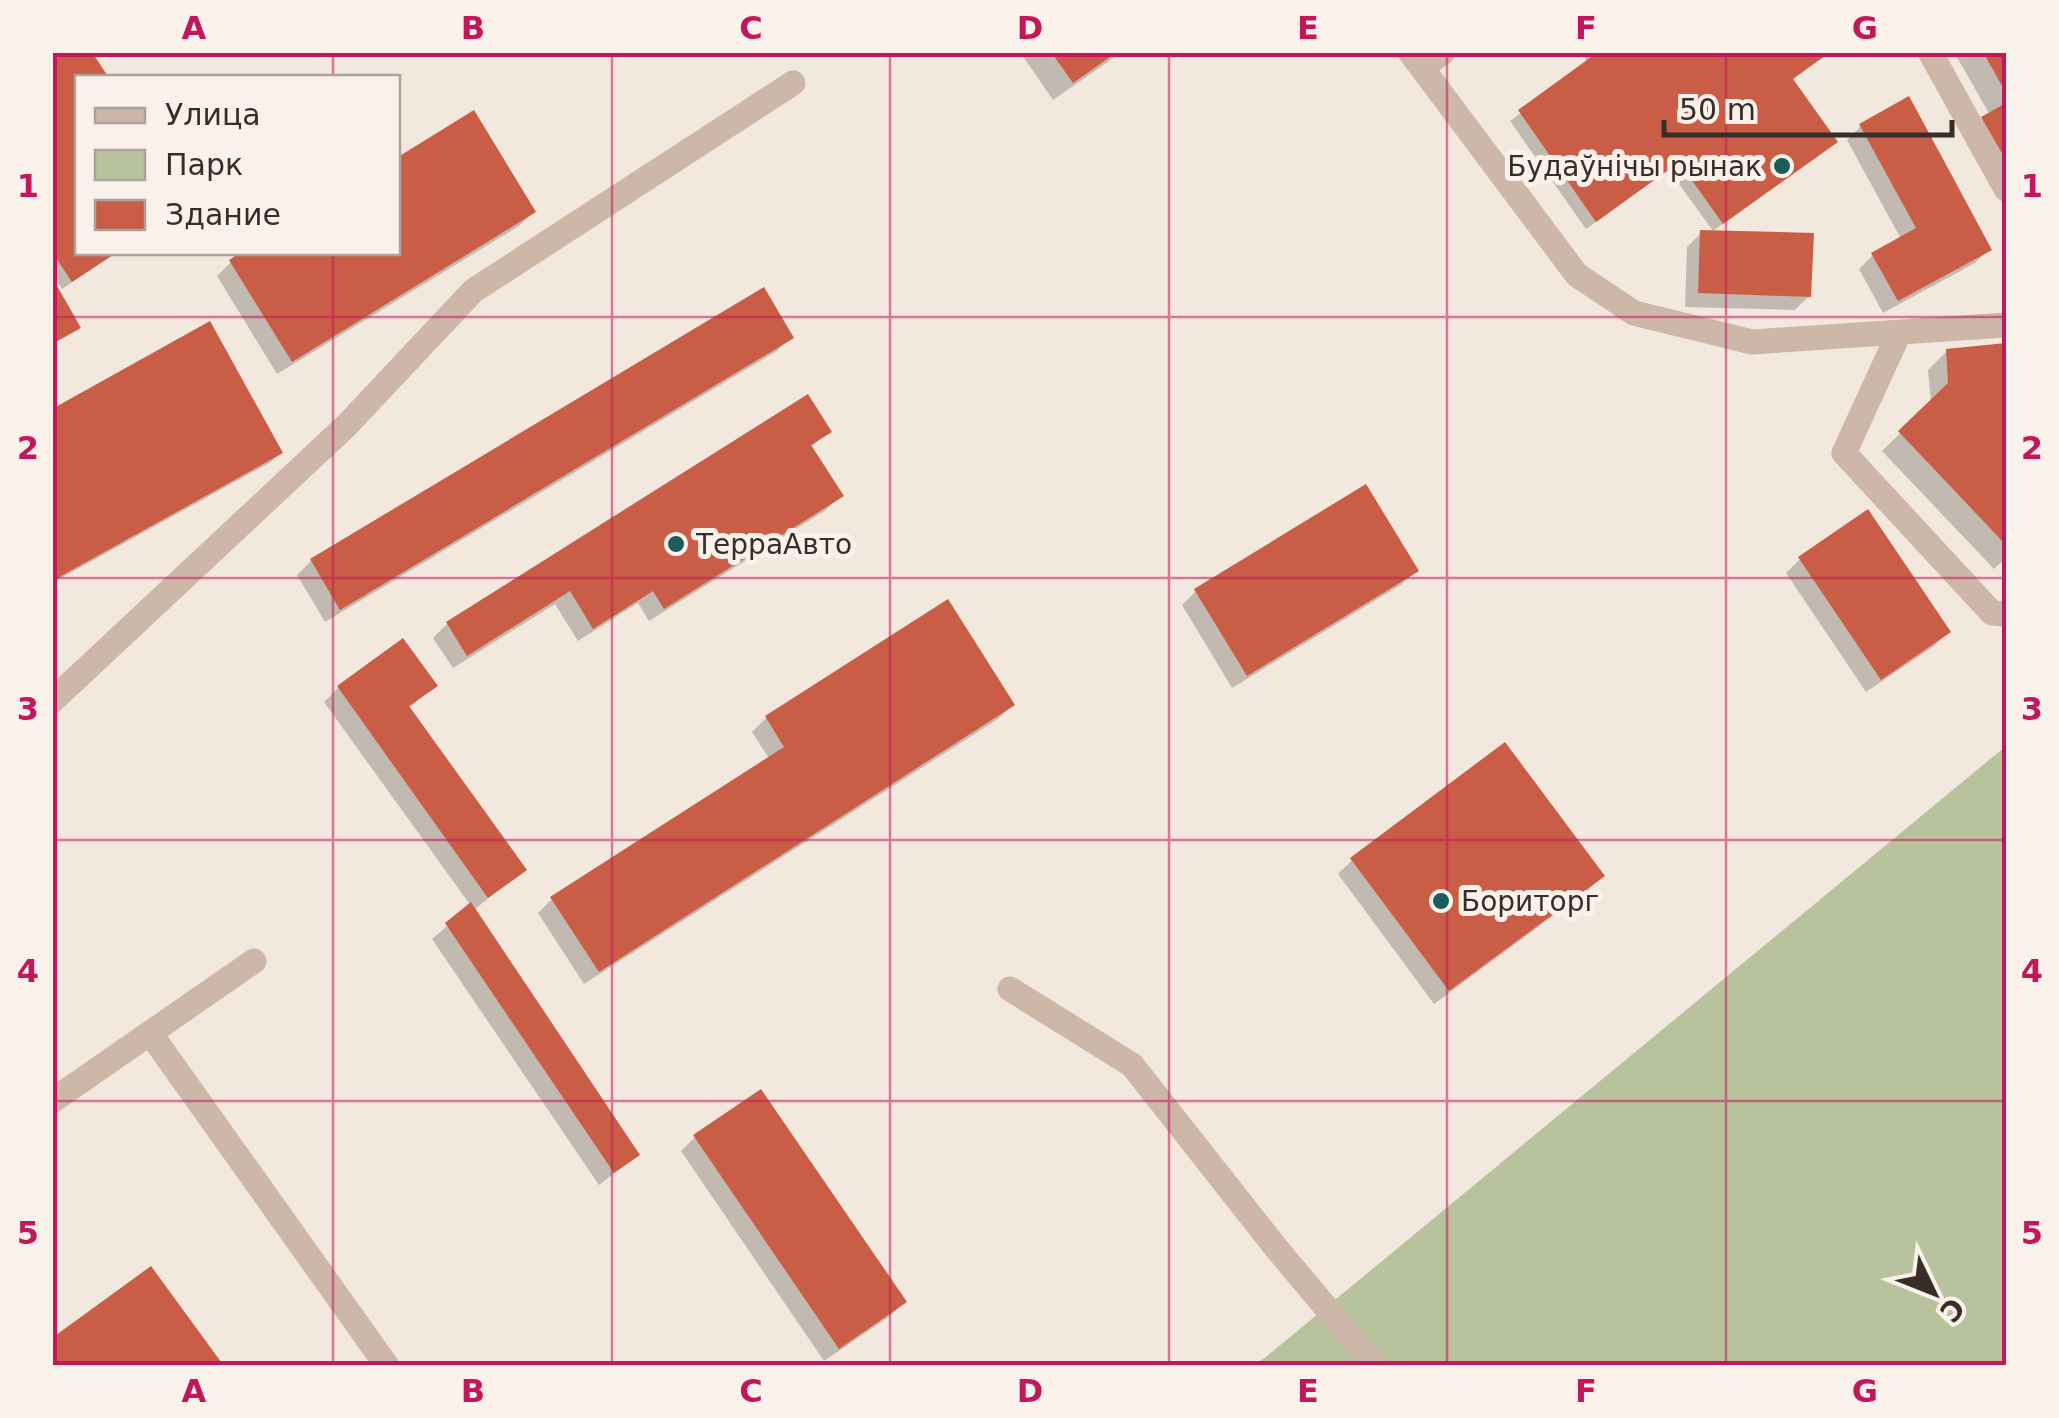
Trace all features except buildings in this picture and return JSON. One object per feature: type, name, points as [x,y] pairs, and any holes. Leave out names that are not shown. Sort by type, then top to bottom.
[{"type":"lane","points":[[1444,52],[1416,60],[1578,276],[1634,313],[1752,342],[2006,325]]},
{"type":"lane","points":[[1930,52],[2006,189]]},
{"type":"lane","points":[[52,701],[347,425],[474,291],[793,83]]},
{"type":"lane","points":[[1899,333],[1844,453],[1992,612],[2006,614]]},
{"type":"lane","points":[[52,1100],[254,961]]},
{"type":"lane","points":[[1010,990],[1132,1065],[1276,1249],[1375,1366]]},
{"type":"lane","points":[[150,1033],[387,1366]]},
{"type":"green space","points":[[2006,746],[2006,1365],[1253,1366],[1267,1356]]},
{"type":"place","name":"Будаўнічы рынак","points":[[1782,166]]},
{"type":"place","name":"ТерраАвто","points":[[676,544]]},
{"type":"place","name":"Бориторг","points":[[1441,901]]}]
